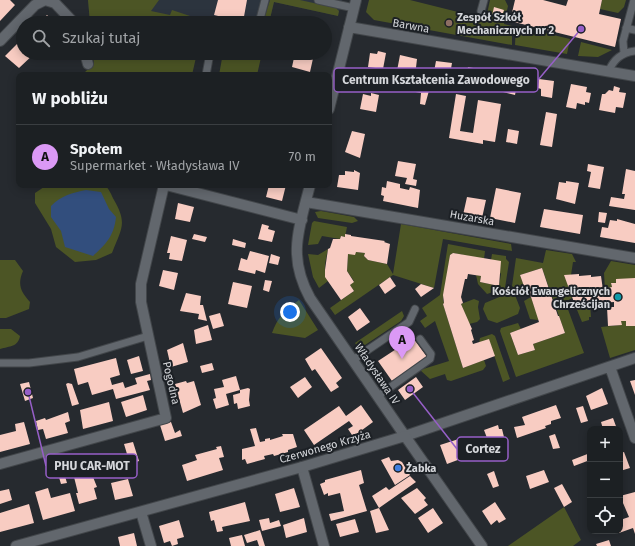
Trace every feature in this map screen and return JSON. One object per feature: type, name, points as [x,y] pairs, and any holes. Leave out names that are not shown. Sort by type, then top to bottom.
[{"type":"street","points":[[24,16],[35,5],[45,0],[55,3],[67,16]]},
{"type":"street","points":[[332,97],[355,4]]},
{"type":"street","points":[[0,41],[16,25]]},
{"type":"street","name":"Barwna","points":[[349,27],[635,76]]},
{"type":"street","points":[[87,60],[88,64]]},
{"type":"street","name":"Pogodna","points":[[0,464],[166,418],[141,302],[141,284],[164,188]]},
{"type":"street","points":[[177,188],[302,220]]},
{"type":"street","name":"Władysława IV","points":[[309,188],[296,247],[300,276],[310,298],[482,546]]},
{"type":"street","name":"Huzarska","points":[[306,202],[635,258]]},
{"type":"street","name":"Czerwonego Krzyża","points":[[16,546],[302,467],[405,436],[635,358]]},
{"type":"street","points":[[610,367],[635,438]]},
{"type":"street","points":[[302,467],[324,546]]},
{"type":"street","points":[[141,512],[151,546]]},
{"type":"lane","points":[[261,16],[265,0]]},
{"type":"lane","points":[[318,0],[355,4]]},
{"type":"lane","points":[[481,11],[484,0]]},
{"type":"lane","points":[[624,53],[623,43],[634,0]]},
{"type":"lane","points":[[626,28],[635,30]]},
{"type":"lane","points":[[608,72],[615,59],[624,53],[635,51]]},
{"type":"lane","points":[[207,72],[209,60]]},
{"type":"lane","points":[[353,360],[409,322],[415,309]]},
{"type":"lane","points":[[0,363],[29,363],[78,357],[148,336]]},
{"type":"lane","points":[[378,396],[430,359],[431,354],[420,339]]},
{"type":"shaded area","points":[[88,0],[342,0],[338,16],[274,2],[271,16],[89,16]]},
{"type":"green space","points":[[88,0],[159,0],[151,11],[170,15],[172,10],[190,16],[89,16]]},
{"type":"green space","points":[[270,0],[300,0],[336,8],[339,11],[338,16],[274,2],[271,16],[265,16]]},
{"type":"green space","points":[[369,0],[410,0],[486,19],[490,0],[505,0],[508,6],[504,24],[512,26],[512,45],[374,20],[366,12]]},
{"type":"green space","points":[[602,0],[626,0],[624,7],[618,13],[600,9]]},
{"type":"green space","points":[[516,26],[570,39],[567,54],[515,45]]},
{"type":"green space","points":[[581,42],[612,50],[598,57],[578,56]]},
{"type":"green space","points":[[93,60],[195,60],[193,72],[85,72],[94,63]]},
{"type":"green space","points":[[222,60],[260,60],[258,72],[220,72]]},
{"type":"green space","points":[[42,188],[107,188],[118,208],[122,221],[122,226],[112,253],[96,260],[75,262],[56,247],[51,229],[35,203],[35,193]]},
{"type":"green space","points":[[321,211],[354,217],[358,221],[352,223],[318,218],[315,212]]},
{"type":"green space","points":[[314,221],[347,227],[345,237],[341,236],[340,239],[322,236],[318,244],[308,245],[312,223]]},
{"type":"green space","points":[[401,224],[511,244],[512,251],[443,239],[434,288],[393,275],[335,315],[330,308],[354,291],[350,285],[354,281],[347,271],[348,254],[356,252],[365,253],[364,256],[368,260],[387,264],[393,274]]},
{"type":"green space","points":[[448,244],[485,251],[484,259],[453,253],[450,255],[443,304],[463,368],[484,360],[486,366],[483,370],[451,381],[447,380],[445,374],[430,379],[420,370],[449,361],[435,321],[425,328],[420,321],[427,316],[422,308],[440,295]]},
{"type":"green space","points":[[328,249],[325,274],[328,281],[319,288],[313,277],[308,254],[318,255]]},
{"type":"green space","points":[[546,250],[572,254],[576,262],[573,262],[571,275],[565,276],[572,298],[567,301],[566,304],[584,353],[516,377],[500,331],[501,328],[518,323],[521,329],[510,333],[518,355],[535,350],[533,344],[565,333],[542,268],[520,275],[526,292],[521,293],[512,286],[516,258],[543,263]]},
{"type":"green space","points":[[492,254],[506,256],[506,259],[509,262],[505,288],[487,294],[478,284],[476,275],[481,276],[480,282],[499,286],[501,274],[491,260]]},
{"type":"green space","points":[[0,260],[15,260],[23,271],[20,284],[24,295],[30,302],[29,309],[6,318],[0,318]]},
{"type":"green space","points":[[611,261],[635,265],[635,282],[611,283],[612,287],[605,290],[604,273]]},
{"type":"green space","points":[[509,293],[513,293],[515,295],[520,308],[518,314],[497,323],[488,320],[483,309],[485,303]]},
{"type":"green space","points":[[531,297],[538,320],[530,319],[524,301]]},
{"type":"green space","points":[[474,299],[479,301],[478,307],[480,319],[477,322],[469,324],[461,304]]},
{"type":"green space","points":[[299,300],[318,330],[305,338],[272,333],[282,314]]},
{"type":"green space","points":[[590,304],[591,317],[589,317],[589,320],[582,322],[575,305]]},
{"type":"green space","points":[[402,311],[404,316],[401,321],[359,349],[355,343]]},
{"type":"green space","points":[[621,321],[626,321],[627,326],[635,326],[635,350],[610,358],[601,327],[621,325]]},
{"type":"green space","points":[[0,329],[11,329],[20,336],[19,340],[13,346],[0,349]]},
{"type":"green space","points":[[492,334],[495,336],[510,379],[503,382],[489,340],[479,343],[480,338]]},
{"type":"green space","points":[[564,507],[581,540],[573,546],[508,546]]},
{"type":"water","points":[[86,190],[101,192],[109,209],[116,217],[109,239],[93,256],[65,247],[61,231],[51,217],[51,206],[55,202],[67,195]]},
{"type":"building","points":[[0,0],[10,0],[15,5],[0,21]]},
{"type":"building","points":[[218,0],[247,0],[244,16],[214,15]]},
{"type":"building","points":[[515,0],[543,0],[566,6],[568,0],[602,0],[599,14],[621,19],[615,47],[510,21]]},
{"type":"building","points":[[494,7],[504,10],[501,19],[492,16]]},
{"type":"building","points":[[16,45],[16,60],[28,60],[19,68],[5,56]]},
{"type":"building","points":[[378,51],[386,53],[383,69],[368,67],[370,53],[377,54]]},
{"type":"building","points":[[400,55],[417,59],[415,76],[406,75],[405,78],[396,76]]},
{"type":"building","points":[[294,60],[313,60],[310,72],[292,67]]},
{"type":"building","points":[[436,61],[452,63],[449,80],[433,77]]},
{"type":"building","points":[[468,67],[484,70],[481,85],[465,83]]},
{"type":"building","points":[[503,72],[519,75],[515,95],[499,91],[500,81],[497,80],[500,76],[502,77]]},
{"type":"building","points":[[539,79],[554,81],[552,98],[541,96],[541,89],[538,88]]},
{"type":"building","points":[[571,84],[587,87],[586,92],[591,93],[589,103],[585,102],[585,105],[577,103],[576,109],[566,107]]},
{"type":"building","points":[[411,85],[430,87],[425,105],[420,104],[421,93],[410,91]]},
{"type":"building","points":[[614,86],[620,88],[619,92],[626,93],[623,108],[616,107],[615,113],[599,110],[602,94],[605,94],[609,90],[613,91]]},
{"type":"building","points":[[371,93],[379,95],[376,112],[360,109],[363,94],[371,96]]},
{"type":"building","points":[[456,94],[466,96],[460,131],[473,133],[478,100],[501,104],[495,142],[483,140],[483,144],[449,138]]},
{"type":"building","points":[[546,112],[557,114],[552,147],[540,145]]},
{"type":"building","points":[[508,129],[519,131],[517,144],[506,142]]},
{"type":"building","points":[[352,131],[365,134],[360,158],[345,152]]},
{"type":"building","points":[[398,161],[416,164],[413,179],[417,180],[416,186],[405,184],[407,178],[395,176]]},
{"type":"building","points":[[588,164],[604,167],[600,189],[588,187],[591,172],[587,171]]},
{"type":"building","points":[[626,169],[635,171],[635,210],[609,206],[611,197],[624,199],[625,194],[622,194]]},
{"type":"building","points":[[354,170],[360,173],[358,190],[337,187],[339,175],[345,175],[345,171],[354,172]]},
{"type":"building","points":[[387,181],[400,184],[400,188],[409,190],[410,187],[420,190],[418,208],[383,201],[384,196],[381,195],[382,187],[386,188]]},
{"type":"building","points":[[566,181],[579,183],[575,204],[556,199],[559,182],[566,183]]},
{"type":"building","points":[[268,188],[285,188],[282,201],[266,197]]},
{"type":"building","points":[[496,188],[521,193],[515,223],[490,218]]},
{"type":"building","points":[[467,197],[486,200],[482,218],[463,215]]},
{"type":"building","points":[[178,203],[194,207],[190,222],[175,219]]},
{"type":"building","points":[[544,209],[583,215],[580,234],[540,227]]},
{"type":"building","points":[[599,212],[607,213],[605,223],[598,222]]},
{"type":"building","points":[[617,219],[635,224],[635,243],[600,237],[602,227],[608,228],[610,220],[617,221]]},
{"type":"building","points":[[262,224],[269,226],[268,229],[275,231],[272,242],[258,239]]},
{"type":"building","points":[[194,234],[207,237],[205,242],[192,239]]},
{"type":"building","points":[[345,234],[385,241],[384,242],[390,244],[387,264],[368,260],[364,256],[365,253],[356,252],[355,255],[348,254],[347,271],[354,282],[350,285],[354,291],[341,300],[325,277],[325,270],[328,249],[330,248],[333,239],[340,239],[341,236],[345,237]]},
{"type":"building","points":[[171,236],[187,240],[182,261],[169,259],[170,253],[167,253]]},
{"type":"building","points":[[233,239],[246,243],[245,248],[232,245]]},
{"type":"building","points":[[250,251],[269,256],[265,273],[256,270],[255,274],[238,270],[241,258],[247,260]]},
{"type":"building","points":[[453,253],[501,261],[499,286],[480,282],[481,276],[468,274],[467,279],[465,279],[461,297],[463,303],[461,304],[472,329],[474,340],[472,341],[473,344],[489,339],[495,356],[463,368],[443,304],[443,295],[450,255]]},
{"type":"building","points":[[271,254],[280,257],[278,265],[269,263]]},
{"type":"building","points":[[542,268],[565,333],[533,344],[535,350],[518,355],[510,333],[539,322],[531,297],[528,291],[526,292],[520,275]]},
{"type":"building","points":[[163,270],[178,273],[174,290],[159,286]]},
{"type":"building","points":[[579,274],[579,276],[601,276],[603,290],[607,290],[607,288],[612,287],[611,283],[616,283],[616,279],[635,278],[635,326],[626,326],[626,321],[621,321],[622,325],[608,326],[607,307],[614,307],[614,302],[575,305],[564,275]]},
{"type":"building","points":[[390,277],[396,286],[385,294],[379,285]]},
{"type":"building","points":[[265,280],[272,281],[269,292],[263,290]]},
{"type":"building","points":[[233,282],[252,286],[247,308],[228,304]]},
{"type":"building","points":[[421,284],[434,288],[421,297],[415,289]]},
{"type":"building","points":[[186,293],[201,296],[200,305],[203,305],[207,321],[198,319],[199,314],[180,311]]},
{"type":"building","points":[[360,308],[370,322],[357,331],[348,317]]},
{"type":"building","points":[[220,313],[224,326],[213,329],[209,316]]},
{"type":"building","points":[[208,325],[212,340],[196,344],[194,330]]},
{"type":"building","points":[[413,338],[427,357],[392,381],[378,361]]},
{"type":"building","points":[[183,343],[188,362],[171,367],[167,350]]},
{"type":"building","points":[[321,348],[342,378],[336,383],[339,387],[331,392],[315,369],[312,371],[305,359]]},
{"type":"building","points":[[139,356],[143,371],[131,374],[127,360]]},
{"type":"building","points":[[116,358],[120,375],[110,378],[112,385],[123,382],[125,388],[137,384],[135,378],[150,374],[151,380],[147,381],[150,390],[116,399],[113,389],[92,395],[88,382],[78,385],[74,369]]},
{"type":"building","points":[[212,363],[214,370],[202,373],[200,366]]},
{"type":"building","points":[[236,376],[240,390],[226,394],[229,405],[216,409],[213,399],[216,398],[214,389],[224,387],[222,380]]},
{"type":"building","points":[[305,377],[312,387],[298,398],[290,387]]},
{"type":"building","points":[[416,377],[423,387],[405,400],[398,390]]},
{"type":"building","points":[[635,380],[635,395],[630,381]]},
{"type":"building","points":[[186,381],[187,383],[194,381],[201,405],[183,413],[175,384]]},
{"type":"building","points":[[29,382],[33,398],[25,401],[20,384]]},
{"type":"building","points":[[66,384],[72,384],[79,404],[72,406]]},
{"type":"building","points":[[602,388],[608,404],[591,410],[586,396]]},
{"type":"building","points":[[250,389],[250,406],[238,409],[237,403],[234,404],[233,395],[240,393],[240,390]]},
{"type":"building","points":[[143,395],[147,410],[126,417],[121,402]]},
{"type":"building","points":[[109,402],[113,421],[83,429],[80,410]]},
{"type":"building","points":[[361,405],[373,422],[358,433],[352,435],[348,429],[353,426],[349,421],[314,445],[304,430],[339,406],[346,416]]},
{"type":"building","points":[[556,405],[561,418],[551,421],[551,424],[545,426],[546,428],[517,438],[514,427],[525,425],[522,417]]},
{"type":"building","points":[[583,406],[588,421],[581,423],[576,408]]},
{"type":"building","points":[[68,412],[70,421],[65,423],[68,433],[46,439],[43,429],[38,430],[36,421],[45,418],[46,420]]},
{"type":"building","points":[[613,418],[616,426],[602,426],[601,422]]},
{"type":"building","points":[[24,422],[30,444],[0,452],[0,435],[16,431],[15,424]]},
{"type":"building","points":[[171,422],[175,433],[180,430],[182,436],[165,441],[160,425]]},
{"type":"building","points":[[498,425],[499,429],[502,429],[505,441],[490,446],[489,444],[483,446],[481,440],[487,438],[484,430]]},
{"type":"building","points":[[256,428],[260,442],[265,441],[265,439],[270,438],[270,440],[283,436],[282,434],[293,434],[297,447],[288,450],[288,452],[274,456],[273,454],[264,456],[265,459],[247,464],[245,459],[242,460],[242,449],[255,446],[250,429]]},
{"type":"building","points":[[555,434],[560,448],[553,449],[549,436]]},
{"type":"building","points":[[465,437],[471,455],[447,464],[440,445]]},
{"type":"building","points":[[133,442],[139,461],[130,464],[124,444]]},
{"type":"building","points":[[221,446],[224,457],[219,458],[223,470],[187,481],[182,465],[197,460],[195,455],[217,449],[216,447]]},
{"type":"building","points":[[623,452],[630,468],[623,470],[623,462]]},
{"type":"building","points":[[587,454],[587,461],[574,466],[572,460]]},
{"type":"building","points":[[389,457],[391,461],[398,460],[402,462],[410,475],[395,485],[381,460]]},
{"type":"building","points":[[61,463],[67,483],[61,484],[55,464]]},
{"type":"building","points":[[361,470],[364,483],[359,485],[367,511],[331,521],[329,514],[344,511],[340,493],[328,496],[328,493],[324,495],[320,484],[325,482],[325,480]]},
{"type":"building","points":[[544,470],[549,482],[530,489],[526,476]]},
{"type":"building","points":[[494,471],[499,486],[493,488],[487,474]]},
{"type":"building","points":[[91,472],[97,487],[94,488],[97,499],[79,504],[74,477]]},
{"type":"building","points":[[410,476],[416,482],[379,508],[372,496],[386,487],[389,490]]},
{"type":"building","points":[[128,479],[133,496],[115,500],[111,483]]},
{"type":"building","points":[[562,484],[572,502],[564,507],[554,488]]},
{"type":"building","points":[[48,488],[51,498],[70,493],[75,511],[43,520],[35,492]]},
{"type":"building","points":[[294,488],[300,507],[280,512],[275,494]]},
{"type":"building","points":[[417,488],[426,498],[424,500],[428,505],[415,514],[401,498]]},
{"type":"building","points":[[9,489],[12,500],[0,504],[0,491]]},
{"type":"building","points":[[635,492],[635,534],[633,528],[623,532],[623,519],[629,517],[623,503],[623,495]]},
{"type":"building","points":[[245,502],[250,521],[222,527],[223,531],[217,532],[214,520],[211,521],[209,512]]},
{"type":"building","points":[[495,502],[506,519],[499,523],[497,520],[491,525],[482,511]]},
{"type":"building","points":[[29,504],[34,523],[0,532],[0,513]]},
{"type":"building","points":[[379,508],[389,530],[376,533],[370,511]]},
{"type":"building","points":[[433,508],[443,523],[428,533],[418,518]]},
{"type":"building","points":[[269,518],[270,523],[279,520],[281,526],[262,531],[259,520]]},
{"type":"building","points":[[304,518],[307,532],[286,538],[283,525]]},
{"type":"building","points":[[355,519],[359,532],[340,537],[336,524]]},
{"type":"building","points":[[179,520],[184,537],[177,539],[178,544],[172,546],[170,541],[164,543],[159,526]]},
{"type":"building","points":[[260,530],[265,546],[259,546],[257,540],[247,543],[244,535]]},
{"type":"building","points":[[134,533],[137,546],[120,546],[118,537]]},
{"type":"building","points":[[242,535],[245,546],[231,546],[229,538]]},
{"type":"building","points":[[609,540],[611,546],[597,546],[596,544]]},
{"type":"place","name":"Zespół Szkół Mechanicznych nr 2","points":[[449,23]]},
{"type":"place","name":"Centrum Kształcenia Zawodowego","points":[[581,29]]},
{"type":"place","name":"Kościół Ewangelicznych Chrześcijan","points":[[618,297]]},
{"type":"place","name":"Społem","points":[[402,359]]},
{"type":"place","name":"Cortez","points":[[410,389]]},
{"type":"place","name":"PHU CAR-MOT","points":[[28,392]]},
{"type":"place","name":"Żabka","points":[[398,468]]}]
